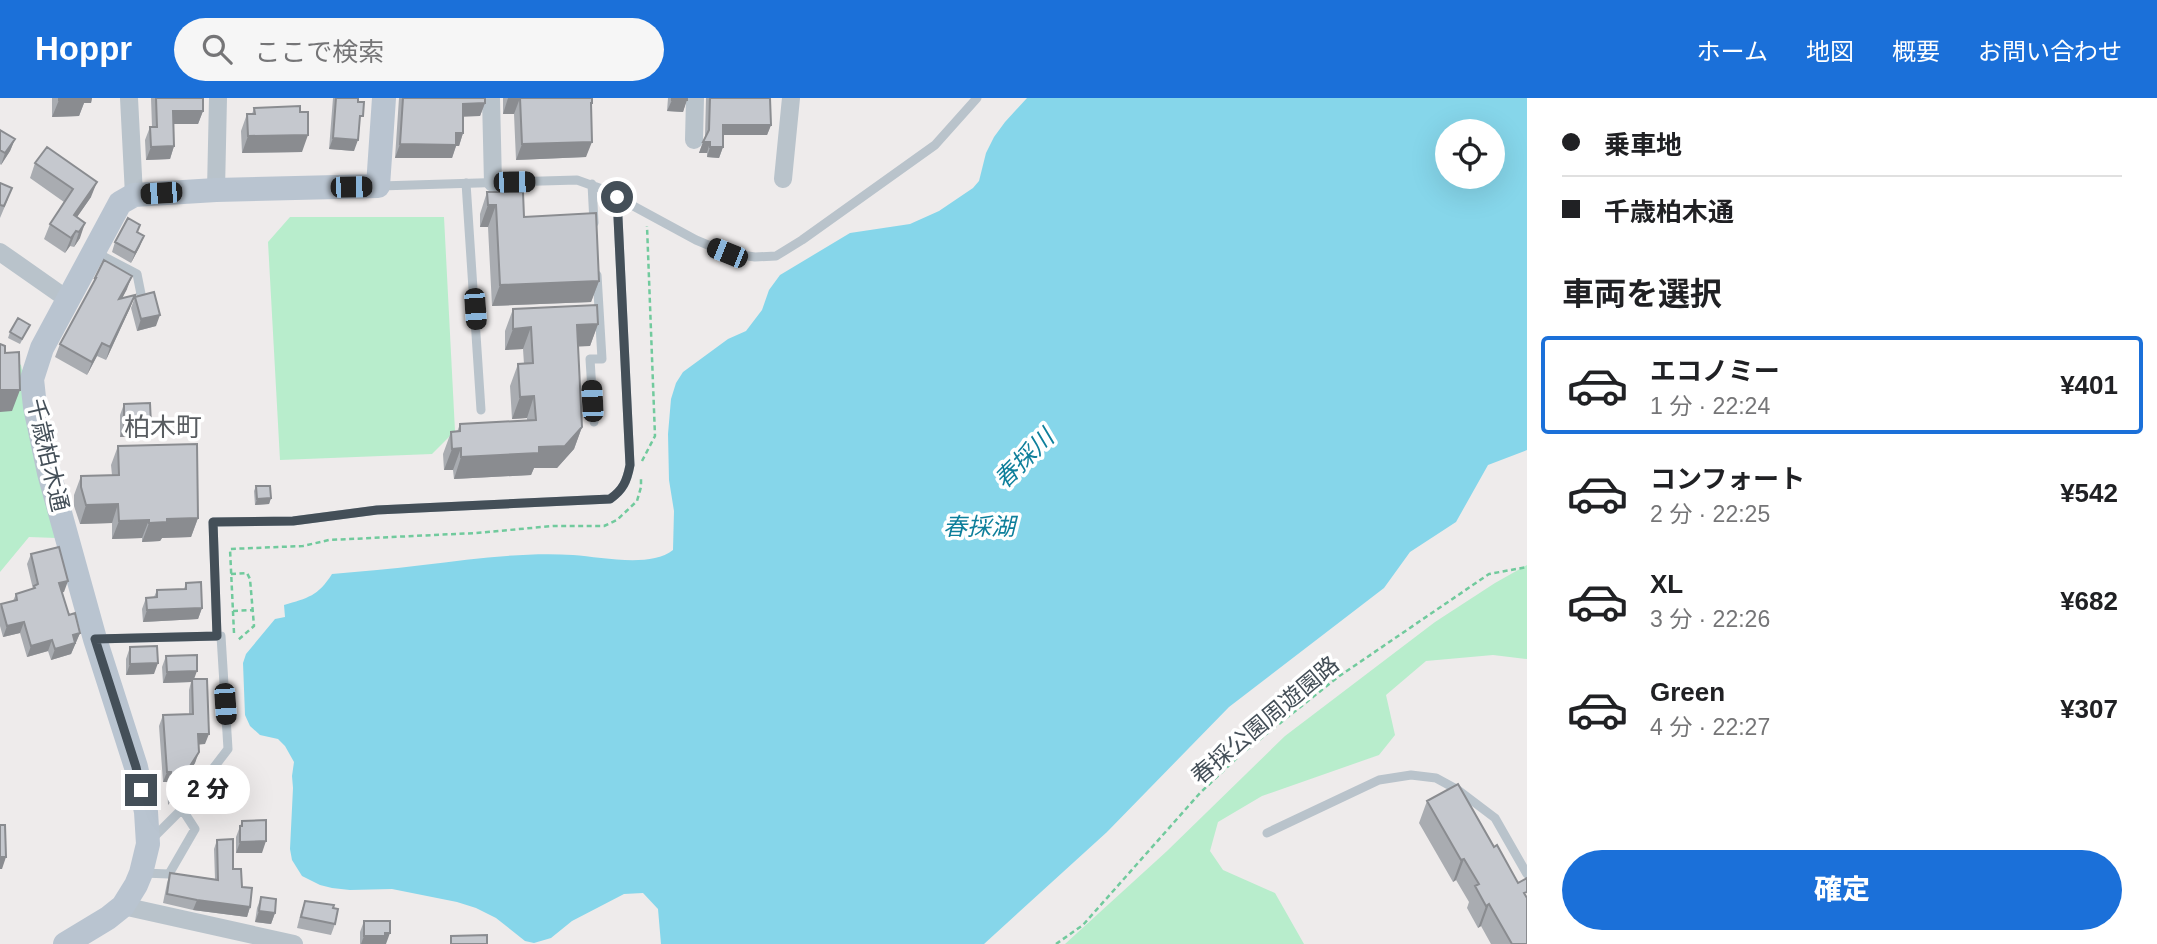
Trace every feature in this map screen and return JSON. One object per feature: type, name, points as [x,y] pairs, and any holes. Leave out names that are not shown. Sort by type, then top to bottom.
[{"type":"street","points":[[129,98],[134,195],[378,186],[384,98]]},
{"type":"street","points":[[216,190],[218,98]]},
{"type":"street","points":[[491,98],[493,183]]},
{"type":"street","points":[[694,140],[695,98]]},
{"type":"street","points":[[783,179],[791,98]]},
{"type":"street","name":"千歳柏木通","points":[[65,944],[123,906],[141,873],[148,844],[146,812],[136,767],[95,639],[49,472],[32,379],[42,348],[120,203],[134,195]]},
{"type":"street","points":[[0,252],[67,299]]},
{"type":"street","points":[[123,906],[294,944]]},
{"type":"lane","points":[[378,186],[577,180],[592,184],[696,240],[727,253],[755,257],[776,256],[934,145],[977,98]]},
{"type":"lane","points":[[466,183],[481,410]]},
{"type":"lane","points":[[592,184],[595,238]]},
{"type":"lane","points":[[217,636],[213,522],[293,521],[377,510],[610,499],[620,492],[627,481],[630,465],[617,197]]},
{"type":"lane","points":[[94,251],[137,274],[141,294]]},
{"type":"lane","points":[[594,422],[590,359],[602,359],[597,265]]},
{"type":"lane","points":[[95,639],[221,635],[228,749],[182,809],[148,844]]},
{"type":"lane","points":[[1267,833],[1379,780],[1411,775],[1436,778],[1458,790],[1494,818],[1527,874]]},
{"type":"lane","points":[[141,873],[169,874],[195,830],[182,809]]},
{"type":"path","points":[[641,463],[656,436],[646,213]]},
{"type":"path","points":[[235,650],[230,549],[303,546],[329,540],[476,533],[553,526],[604,526],[617,520],[637,501],[641,475]]},
{"type":"path","name":"春採公園周遊園路","points":[[1056,944],[1083,925],[1200,793],[1251,747],[1338,677],[1489,574],[1527,567]]},
{"type":"path","points":[[231,574],[247,573],[250,579],[254,626],[238,640]]},
{"type":"path","points":[[233,611],[253,610]]},
{"type":"path","points":[[191,824],[226,774]]},
{"type":"green space","points":[[290,217],[444,217],[455,431],[432,454],[280,460],[268,242]]},
{"type":"green space","points":[[0,350],[21,365],[57,538],[29,537],[0,572]]},
{"type":"green space","points":[[1527,565],[1527,659],[1493,655],[1426,661],[1386,695],[1395,735],[1379,755],[1262,796],[1218,822],[1210,851],[1223,870],[1275,893],[1304,944],[1065,944],[1167,851],[1285,736],[1435,622]]},
{"type":"water","name":"春採湖","points":[[1027,98],[1527,98],[1527,450],[1488,465],[1456,522],[1410,552],[1384,588],[1229,707],[1107,832],[984,944],[661,944],[658,909],[643,893],[624,894],[572,921],[551,938],[534,943],[525,941],[496,918],[457,902],[392,889],[332,888],[302,876],[292,860],[290,849],[294,762],[278,739],[260,735],[250,726],[245,715],[243,663],[246,654],[275,619],[285,617],[284,605],[312,595],[332,574],[517,555],[554,554],[639,560],[652,559],[673,550],[674,511],[669,480],[668,434],[671,399],[683,372],[728,339],[746,331],[762,310],[769,290],[780,275],[850,233],[910,224],[939,211],[973,188],[979,181],[986,153],[994,137]]},
{"type":"building","points":[[85,98],[85,100],[59,100]]},
{"type":"building","points":[[156,98],[203,98],[203,111],[173,111],[174,146],[151,147],[150,127],[157,127]]},
{"type":"building","points":[[336,98],[358,98],[358,102],[364,102],[358,140],[333,138]]},
{"type":"building","points":[[403,98],[485,98],[485,103],[463,104],[463,133],[456,133],[456,145],[400,144]]},
{"type":"building","points":[[520,98],[592,98],[592,142],[522,144]]},
{"type":"building","points":[[710,98],[770,98],[771,125],[723,125],[723,147],[710,147],[710,142],[703,142],[709,130]]},
{"type":"building","points":[[300,106],[300,112],[308,112],[308,135],[248,136],[247,114],[255,114],[254,108]]},
{"type":"building","points":[[0,130],[15,139],[5,153],[0,150]]},
{"type":"building","points":[[47,147],[97,182],[74,215],[85,223],[71,238],[50,224],[73,189],[35,163]]},
{"type":"building","points":[[0,183],[12,188],[4,206],[0,205]]},
{"type":"building","points":[[487,192],[523,192],[524,217],[596,213],[599,281],[500,285],[496,205],[488,205]]},
{"type":"building","points":[[128,218],[140,225],[137,232],[144,236],[135,253],[115,242]]},
{"type":"building","points":[[104,260],[132,276],[119,299],[135,295],[110,347],[102,343],[92,362],[60,344]]},
{"type":"building","points":[[154,292],[160,315],[141,319],[135,297]]},
{"type":"building","points":[[597,305],[598,324],[577,325],[582,427],[565,446],[539,447],[539,453],[461,457],[461,448],[452,449],[451,432],[460,431],[460,424],[536,420],[534,396],[520,397],[518,364],[533,363],[531,327],[513,329],[513,309]]},
{"type":"building","points":[[18,318],[30,325],[22,339],[10,332]]},
{"type":"building","points":[[0,344],[5,346],[5,353],[19,352],[20,390],[0,390]]},
{"type":"building","points":[[150,403],[151,425],[124,426],[124,404]]},
{"type":"building","points":[[197,444],[198,518],[167,519],[167,522],[149,523],[149,520],[119,521],[118,504],[86,505],[81,476],[119,475],[118,446]]},
{"type":"building","points":[[256,486],[270,486],[271,498],[257,499]]},
{"type":"building","points":[[59,547],[68,581],[59,583],[69,615],[75,613],[80,633],[73,635],[75,643],[55,649],[52,640],[31,646],[24,622],[7,626],[1,604],[17,600],[16,594],[35,588],[38,584],[31,554]]},
{"type":"building","points":[[201,582],[202,608],[147,610],[146,598],[157,597],[157,590],[186,589],[186,583]]},
{"type":"building","points":[[157,646],[158,663],[130,664],[130,647]]},
{"type":"building","points":[[197,655],[197,671],[167,672],[166,656]]},
{"type":"building","points":[[192,679],[207,679],[209,734],[198,734],[199,752],[172,794],[171,772],[167,772],[163,715],[193,714]]},
{"type":"building","points":[[1458,784],[1518,883],[1527,878],[1527,892],[1524,893],[1527,898],[1527,944],[1512,944],[1489,904],[1486,906],[1475,886],[1479,884],[1464,859],[1461,860],[1427,801]]},
{"type":"building","points":[[266,820],[266,841],[240,842],[242,821]]},
{"type":"building","points":[[0,825],[5,825],[6,857],[0,857]]},
{"type":"building","points":[[233,839],[233,869],[241,869],[242,887],[252,888],[250,907],[167,894],[170,873],[218,880],[217,840]]},
{"type":"building","points":[[261,897],[276,899],[275,913],[259,911]]},
{"type":"building","points":[[305,901],[334,905],[333,908],[338,909],[335,924],[301,917]]},
{"type":"building","points":[[364,921],[390,921],[390,933],[385,933],[385,936],[364,936]]},
{"type":"building","points":[[487,935],[487,944],[451,944],[451,936]]},
{"type":"district","name":"柏木町","points":[[163,427]]},
{"type":"route","points":[[141,790],[95,639],[217,636],[213,522],[293,521],[377,510],[610,499],[620,492],[627,481],[630,465],[617,197]]},
{"type":"water label","name":"春採川","points":[[1024,459]]}]
